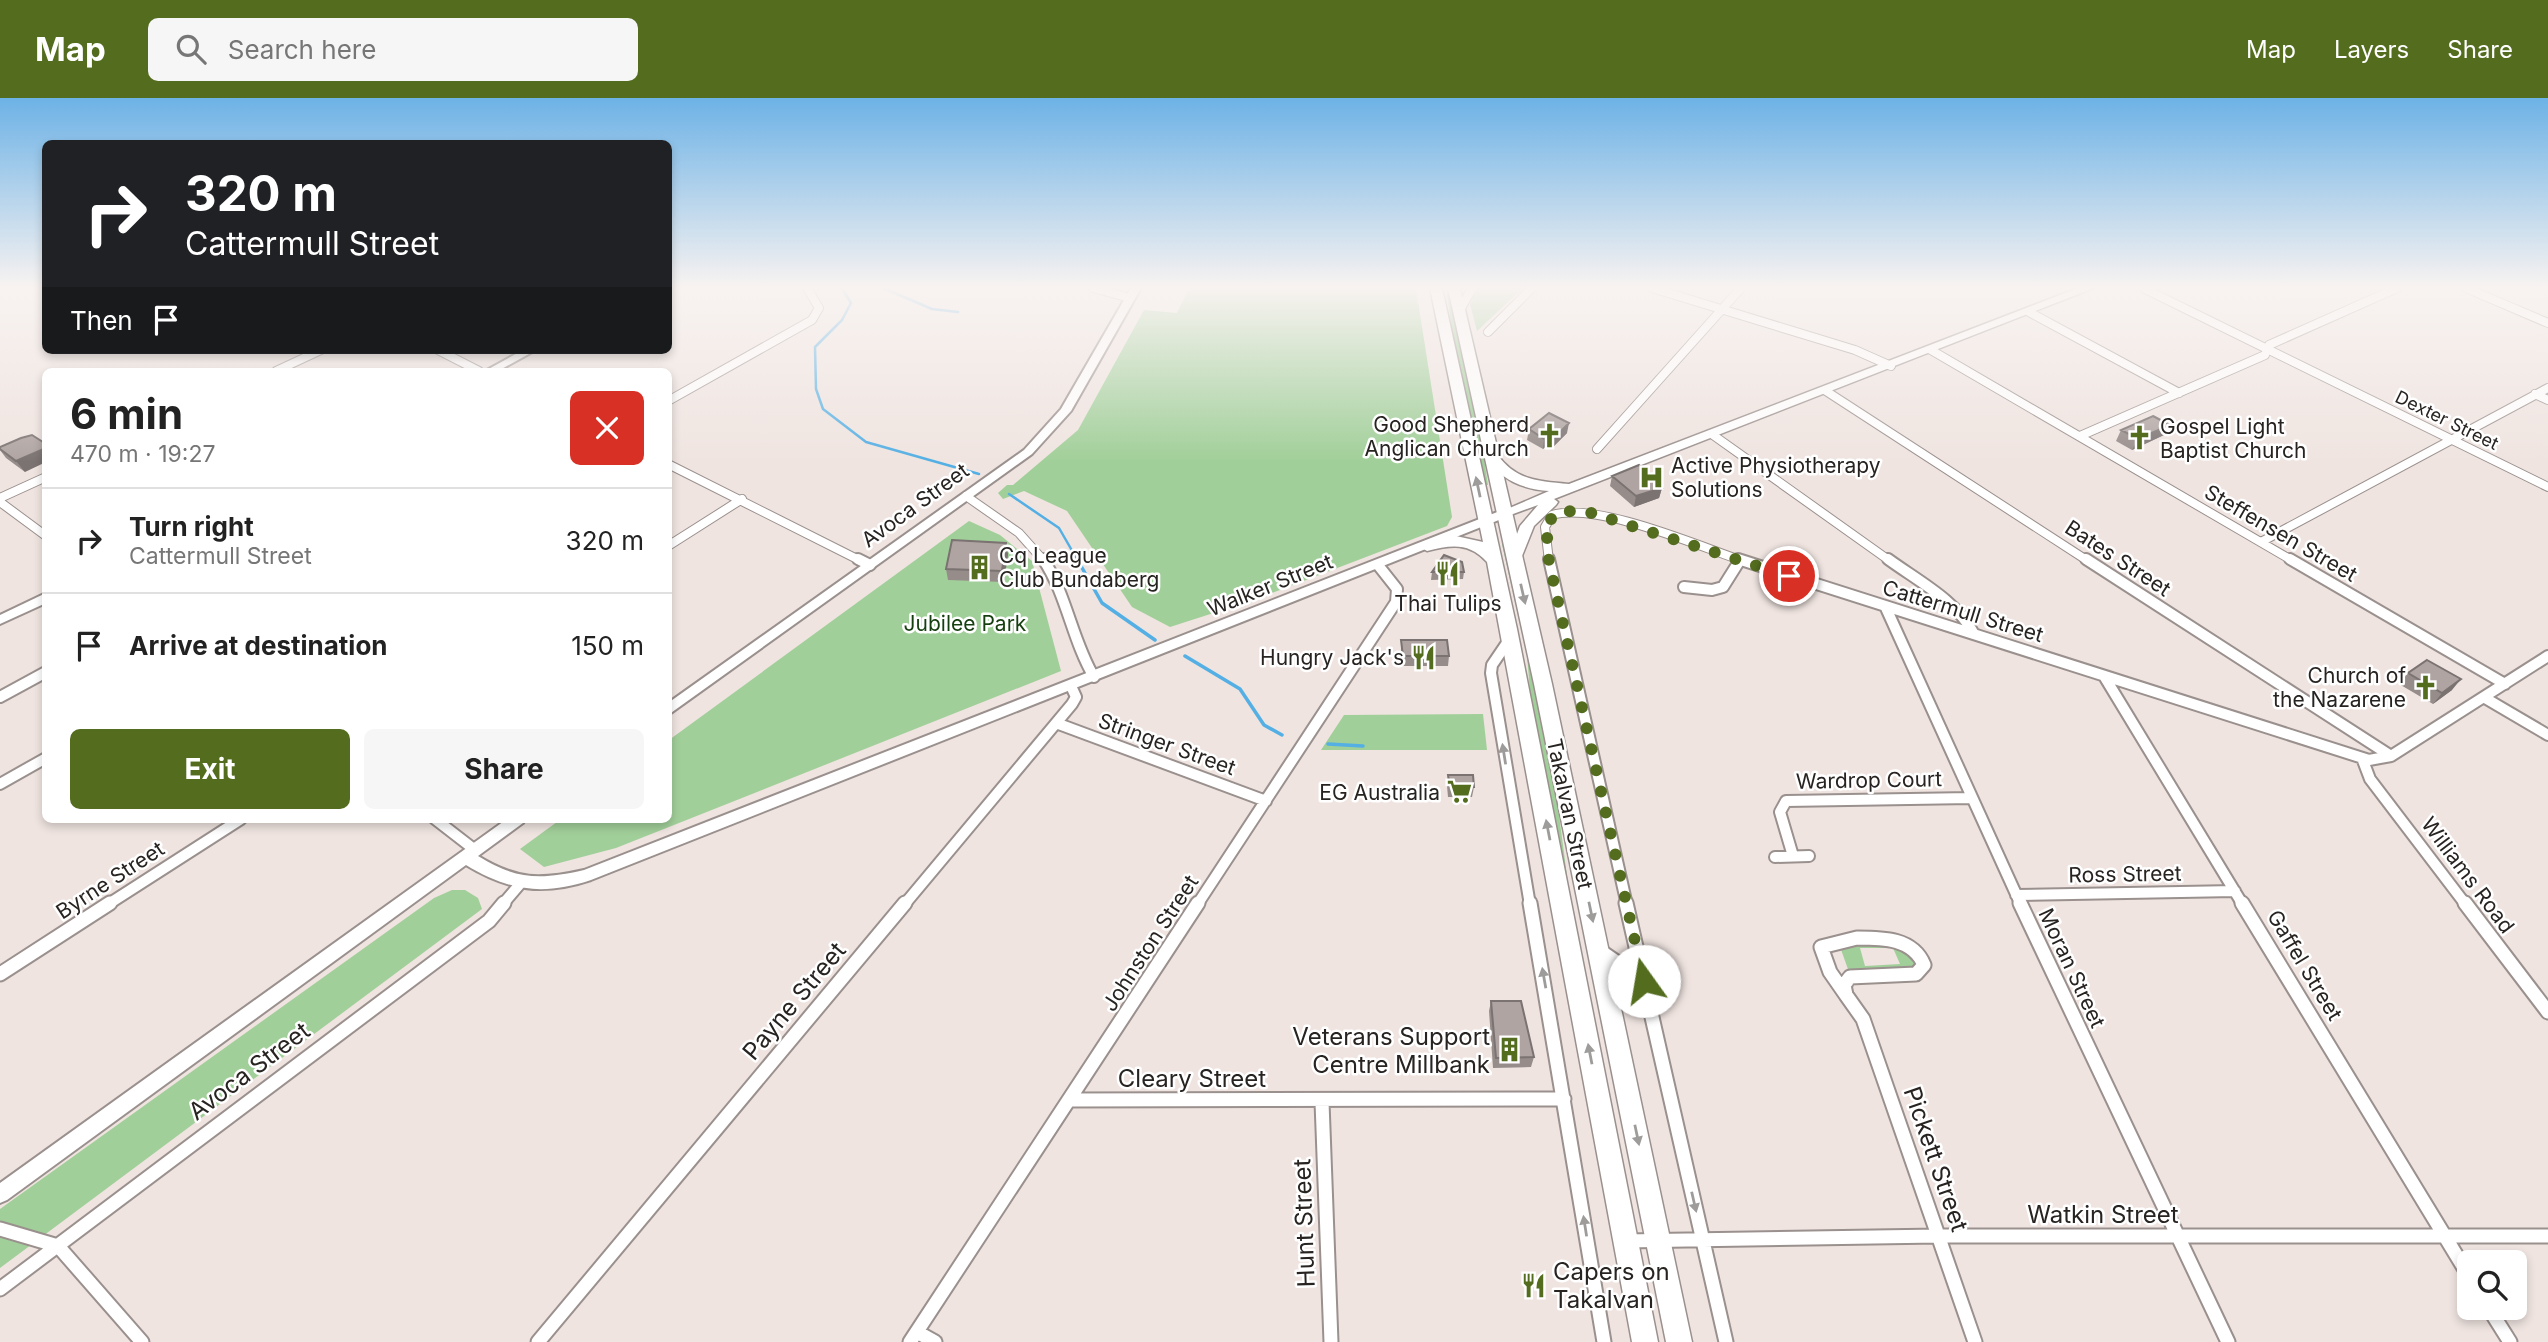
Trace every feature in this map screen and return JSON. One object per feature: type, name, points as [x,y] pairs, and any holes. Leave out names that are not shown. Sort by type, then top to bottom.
[{"type":"highway","name":"Takalvan Street","points":[[1448,346],[1511,637],[1644,1342]]},
{"type":"highway","name":"Takalvan Street","points":[[1467,346],[1599,950],[1679,1342]]},
{"type":"highway","points":[[1427,546],[1467,540],[1481,546],[1494,560]]},
{"type":"main road","name":"Walker Street","points":[[1505,513],[1603,478],[1941,346]]},
{"type":"main road","points":[[1492,457],[1511,477],[1537,486],[1563,488],[1603,478]]},
{"type":"main road","points":[[1515,558],[1520,539],[1533,516],[1574,488]]},
{"type":"street","points":[[672,399],[766,346]]},
{"type":"street","name":"Avoca Street","points":[[672,707],[1028,452],[1048,433],[1077,393],[1103,346]]},
{"type":"street","points":[[1597,449],[1690,346]]},
{"type":"street","points":[[1844,346],[1891,366]]},
{"type":"street","points":[[2091,346],[2179,393]]},
{"type":"street","name":"Dexter Street","points":[[2261,346],[2548,487]]},
{"type":"street","points":[[2080,436],[2265,355],[2268,346]]},
{"type":"street","name":"Steffensen Street","points":[[1931,350],[2505,684]]},
{"type":"street","points":[[282,368],[312,354]]},
{"type":"street","points":[[446,354],[474,368]]},
{"type":"street","points":[[496,368],[523,354]]},
{"type":"street","points":[[2261,542],[2548,388]]},
{"type":"street","name":"Bates Street","points":[[1826,391],[2390,755]]},
{"type":"street","points":[[2535,394],[2548,400]]},
{"type":"street","points":[[1713,435],[1947,601],[1967,621],[1974,634]]},
{"type":"street","points":[[672,466],[870,565]]},
{"type":"street","points":[[42,479],[0,500],[42,533]]},
{"type":"street","points":[[966,496],[1018,532],[1047,564],[1081,658],[1094,677]]},
{"type":"street","points":[[672,543],[742,499]]},
{"type":"street","name":"Cattermull Street","points":[[1552,515],[1570,510],[1588,512],[2362,758]]},
{"type":"street","name":"Walker Street","points":[[471,853],[501,879],[520,884],[549,884],[586,876],[1505,513]]},
{"type":"street","name":"Takalvan Street","points":[[1552,515],[1545,531],[1549,562],[1726,1342]]},
{"type":"street","points":[[1684,587],[1712,590],[1723,587],[1740,560]]},
{"type":"street","name":"Johnston Street","points":[[913,1337],[1398,599],[1396,586],[1378,565]]},
{"type":"street","points":[[0,620],[42,599]]},
{"type":"street","name":"Moran Street","points":[[1886,608],[2016,895],[2228,1342]]},
{"type":"street","points":[[1511,637],[1492,665],[1491,673],[1529,911],[1542,963],[1604,1341]]},
{"type":"street","points":[[2362,758],[2376,760],[2390,755],[2485,698],[2548,656]]},
{"type":"street","points":[[0,697],[42,675]]},
{"type":"street","name":"Gaffel Street","points":[[2104,676],[2457,1256]]},
{"type":"street","name":"Payne Street","points":[[538,1342],[1056,723],[1076,697],[1071,686]]},
{"type":"street","points":[[2485,698],[2548,735]]},
{"type":"street","name":"Stringer Street","points":[[1056,723],[1266,801]]},
{"type":"street","name":"Williams Road","points":[[2362,758],[2371,779],[2548,1012]]},
{"type":"street","points":[[0,783],[42,760]]},
{"type":"street","name":"Wardrop Court","points":[[1793,856],[1780,812],[1780,807],[1786,801],[1971,798]]},
{"type":"street","name":"Byrne Street","points":[[0,974],[235,823]]},
{"type":"street","points":[[439,823],[471,853]]},
{"type":"street","name":"Avoca Street","points":[[0,1194],[512,823]]},
{"type":"street","points":[[1775,857],[1810,856]]},
{"type":"street","name":"Avoca Street","points":[[0,1289],[489,921],[520,884]]},
{"type":"street","name":"Ross Street","points":[[2016,895],[2235,891]]},
{"type":"street","name":"Pickett Street","points":[[1846,995],[1844,985],[1850,977],[1916,974],[1924,965],[1921,953],[1902,940],[1827,940],[1821,947],[1826,966],[1846,995],[1863,1019],[1975,1342]]},
{"type":"street","points":[[1599,950],[1644,981]]},
{"type":"street","name":"Cleary Street","points":[[1070,1100],[1564,1099]]},
{"type":"street","name":"Hunt Street","points":[[1322,1101],[1331,1342]]},
{"type":"street","points":[[0,1229],[58,1245],[142,1342]]},
{"type":"street","name":"Watkin Street","points":[[1625,1241],[1938,1236],[2548,1236]]},
{"type":"street","points":[[2496,1320],[2510,1342]]},
{"type":"street","points":[[913,1337],[935,1342]]},
{"type":"green space","points":[[1124,346],[1425,346],[1452,517],[1447,526],[1254,600],[1170,627],[1132,607],[1067,511],[1024,491],[1003,499],[998,493],[1007,485],[1013,485],[1078,430]]},
{"type":"green space","points":[[1454,346],[1462,346],[1477,412],[1488,485],[1484,485]]},
{"type":"green space","name":"Jubilee Park","points":[[969,521],[1000,535],[1032,561],[1061,671],[616,848],[544,867],[520,849],[556,823],[672,823],[672,738]]},
{"type":"green space","points":[[1505,543],[1551,754],[1569,891],[1530,692],[1527,655],[1502,544]]},
{"type":"green space","points":[[1483,714],[1487,750],[1321,750],[1344,715]]},
{"type":"green space","points":[[452,890],[465,890],[478,898],[482,909],[0,1268],[0,1209],[434,898]]},
{"type":"green space","points":[[1839,944],[1897,944],[1918,960],[1915,968],[1849,972]],"holes":[[[1860,948],[1893,948],[1900,964],[1865,966]]]},
{"type":"building","points":[[1549,413],[1569,423],[1554,438],[1547,435],[1544,439],[1529,429]]},
{"type":"building","points":[[2153,416],[2170,425],[2138,439],[2121,430]]},
{"type":"building","points":[[32,435],[42,441],[42,450],[16,461],[0,449]]},
{"type":"building","points":[[1639,465],[1661,482],[1657,484],[1662,488],[1636,496],[1612,476]]},
{"type":"building","points":[[952,540],[1006,543],[1002,571],[946,569]]},
{"type":"building","points":[[1444,555],[1462,562],[1464,572],[1432,572]]},
{"type":"building","points":[[1401,640],[1447,640],[1449,656],[1403,656]]},
{"type":"building","points":[[2427,660],[2461,679],[2442,693],[2408,673]]},
{"type":"building","points":[[1448,775],[1473,775],[1474,787],[1450,787]]},
{"type":"building","name":"Veterans Support Centre Millbank","points":[[1491,1001],[1521,1001],[1534,1057],[1496,1058]]},
{"type":"waterway","points":[[816,346],[816,389],[823,409],[866,442],[979,474]]},
{"type":"waterway","points":[[1009,494],[1059,528],[1078,561]]},
{"type":"waterway","points":[[1077,559],[1102,603],[1155,640]]},
{"type":"waterway","points":[[1185,656],[1240,689],[1264,725],[1282,735]]},
{"type":"waterway","points":[[1328,744],[1363,746]]},
{"type":"place","name":"Good Shepherd Anglican Church","points":[[1549,436]]},
{"type":"place","name":"Gospel Light Baptist Church","points":[[2140,438]]},
{"type":"place","name":"Active Physiotherapy Solutions","points":[[1651,477]]},
{"type":"place","name":"Cq League Club Bundaberg","points":[[979,567]]},
{"type":"place","name":"Thai Tulips","points":[[1448,574]]},
{"type":"place","name":"Hungry Jack's","points":[[1424,657]]},
{"type":"place","name":"Church of the Nazarene","points":[[2426,687]]},
{"type":"place","name":"EG Australia","points":[[1460,792]]},
{"type":"place","name":"Veterans Support Centre Millbank","points":[[1510,1050]]},
{"type":"place","name":"Capers on Takalvan","points":[[1533,1285]]},
{"type":"route","points":[[1644,981],[1549,562],[1545,540],[1546,523],[1552,515],[1561,511],[1588,512],[1789,576]]}]
